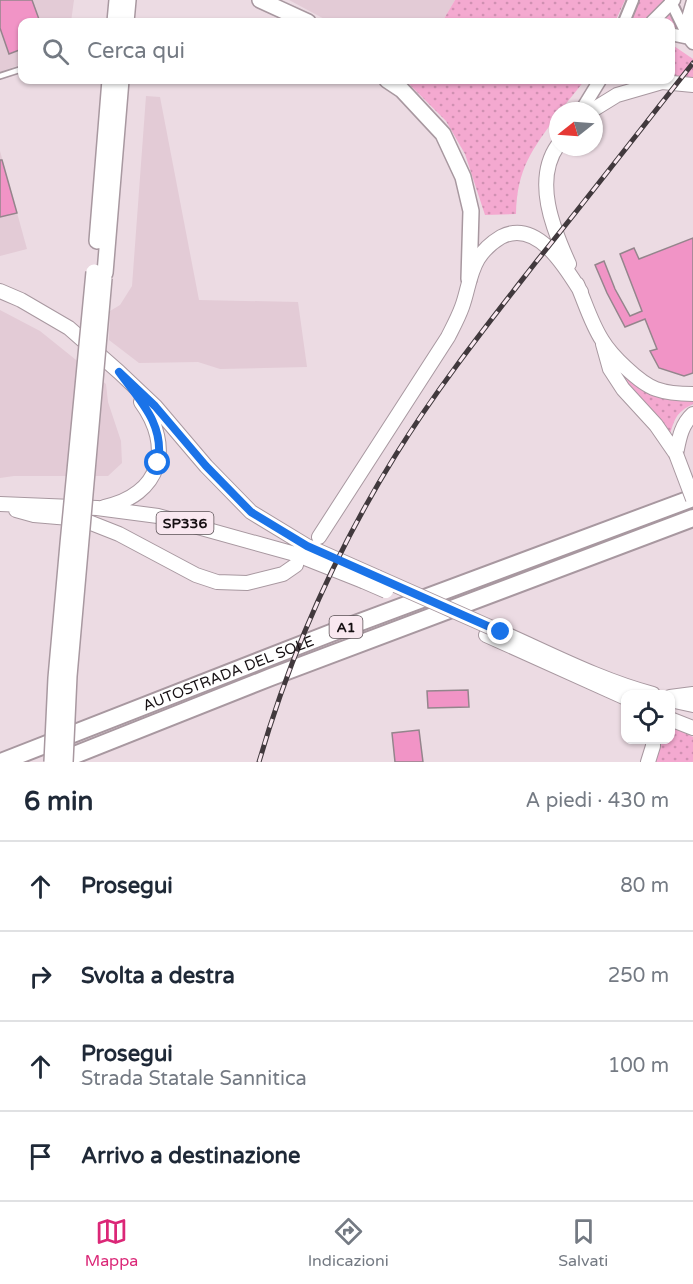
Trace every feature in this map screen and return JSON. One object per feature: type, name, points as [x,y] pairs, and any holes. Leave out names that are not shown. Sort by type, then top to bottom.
[{"type":"highway","points":[[115,18],[117,0]]},
{"type":"highway","points":[[126,18],[128,0]]},
{"type":"highway","points":[[260,0],[299,18]]},
{"type":"highway","points":[[65,762],[110,84]]},
{"type":"highway","points":[[52,762],[56,678],[67,555],[121,84]]},
{"type":"highway","points":[[393,84],[402,90],[443,134],[464,177],[471,211],[469,279]]},
{"type":"highway","name":"AUTOSTRADA DEL SOLE","points":[[1,762],[332,633],[693,498]]},
{"type":"highway","name":"AUTOSTRADA DEL SOLE","points":[[57,762],[271,677],[693,518]]},
{"type":"main road","points":[[656,18],[672,1]]},
{"type":"main road","points":[[675,35],[691,40],[688,18],[693,1]]},
{"type":"main road","points":[[675,83],[693,85]]},
{"type":"main road","points":[[586,102],[596,84]]},
{"type":"main road","points":[[603,104],[617,95],[655,84]]},
{"type":"main road","points":[[553,156],[548,172],[546,195],[551,221],[602,339],[610,369],[623,389],[656,425],[676,454],[693,498]]},
{"type":"main road","points":[[319,537],[448,337],[462,307],[469,279],[477,260],[489,244],[507,234],[524,234],[543,242],[555,254],[581,292]]},
{"type":"main road","points":[[0,291],[21,300],[69,328],[119,372],[155,406],[206,466],[251,512],[307,546],[600,676],[637,690]]},
{"type":"main road","points":[[602,339],[640,379],[656,389],[693,394]]},
{"type":"main road","name":"SP336","points":[[97,508],[113,505],[140,492],[154,474],[160,449],[159,437],[150,415],[119,372]]},
{"type":"main road","points":[[676,454],[680,433],[693,414]]},
{"type":"main road","points":[[0,504],[34,515],[81,519],[119,534],[196,575],[217,582],[247,583],[284,574],[296,565]]},
{"type":"main road","name":"SP336","points":[[0,504],[97,508],[170,519],[295,554],[363,580],[621,696]]},
{"type":"main road","points":[[675,697],[693,694]]},
{"type":"main road","points":[[675,700],[693,705]]},
{"type":"main road","points":[[675,721],[693,728]]},
{"type":"main road","points":[[648,762],[653,744]]},
{"type":"street","points":[[626,18],[633,0]]},
{"type":"street","points":[[672,1],[691,40]]},
{"type":"lane","points":[[0,76],[18,70]]},
{"type":"shaded area","points":[[0,0],[74,0],[72,18],[18,18],[18,65],[0,72]]},
{"type":"shaded area","points":[[289,0],[455,0],[444,18],[323,18]]},
{"type":"shaded area","points":[[455,0],[625,0],[617,18],[444,18]]},
{"type":"shaded area","points":[[636,0],[667,0],[682,33],[675,31],[675,18],[629,18]]},
{"type":"shaded area","points":[[675,47],[693,59],[693,82],[675,80]]},
{"type":"shaded area","points":[[409,84],[582,84],[567,102],[549,102],[549,127],[534,149],[523,172],[519,184],[516,214],[485,215],[465,154],[446,121]]},
{"type":"shaded area","points":[[146,96],[160,97],[199,300],[298,302],[307,367],[220,369],[198,362],[139,363],[109,340],[110,311],[120,305],[132,286]]},
{"type":"shaded area","points":[[0,151],[27,249],[0,256]]},
{"type":"shaded area","points":[[0,310],[40,331],[106,384],[108,402],[121,441],[122,463],[108,476],[0,478]]},
{"type":"shaded area","points":[[614,362],[630,378],[693,397],[693,404],[682,410],[676,417],[669,437],[633,394]]},
{"type":"shaded area","points":[[675,728],[693,737],[693,762],[655,762],[658,744],[675,744]]},
{"type":"building","points":[[0,0],[32,0],[39,18],[18,18],[18,51],[9,54],[0,28]]},
{"type":"building","points":[[0,160],[2,160],[17,213],[0,217]]},
{"type":"building","points":[[693,238],[693,373],[684,376],[659,368],[650,351],[657,349],[645,319],[625,327],[595,265],[604,261],[615,289],[630,316],[642,311],[620,254],[634,248],[639,259]]},
{"type":"building","points":[[468,690],[469,707],[428,708],[427,691]]},
{"type":"building","points":[[419,730],[423,762],[395,762],[392,733]]},
{"type":"railway","points":[[259,762],[285,682],[316,604],[353,529],[395,456],[445,381],[481,333],[693,63]]},
{"type":"route","points":[[158,463],[159,437],[150,415],[119,372],[155,406],[206,466],[251,512],[307,546],[501,632]]}]
